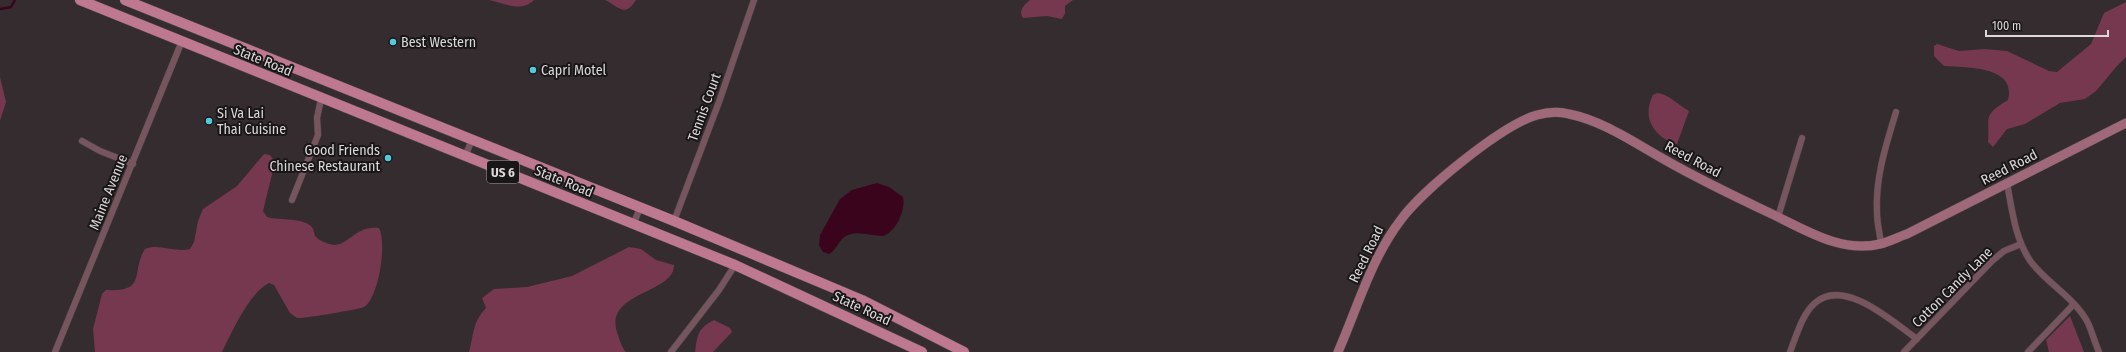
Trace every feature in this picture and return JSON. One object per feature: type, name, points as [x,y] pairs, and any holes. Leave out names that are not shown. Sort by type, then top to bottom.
[{"type":"main road","name":"State Road","points":[[80,0],[735,265],[922,352]]},
{"type":"main road","name":"State Road","points":[[125,0],[674,221],[862,300],[964,352]]},
{"type":"street","name":"Tennis Court","points":[[674,221],[719,102],[754,0]]},
{"type":"street","name":"Maine Avenue","points":[[55,352],[182,42]]},
{"type":"street","points":[[292,200],[318,135],[317,118],[321,98]]},
{"type":"street","name":"Reed Road","points":[[1338,352],[1384,247],[1405,214],[1419,198],[1463,162],[1502,133],[1535,115],[1558,112],[1589,120],[1696,177],[1778,217],[1848,246],[1881,244],[1907,234],[2126,123]]},
{"type":"street","points":[[1881,244],[1877,214],[1877,183],[1883,155],[1896,112]]},
{"type":"street","points":[[1778,217],[1802,138]]},
{"type":"street","points":[[465,156],[472,140]]},
{"type":"street","points":[[82,141],[100,151],[133,164]]},
{"type":"street","points":[[2007,183],[2015,227],[2021,244],[2032,262],[2074,304],[2088,322],[2099,352]]},
{"type":"street","points":[[633,225],[640,208]]},
{"type":"street","name":"Cotton Candy Lane","points":[[1904,352],[1992,261],[2004,251],[2021,244]]},
{"type":"street","points":[[671,352],[719,290],[735,265]]},
{"type":"street","points":[[1790,352],[1804,317],[1814,303],[1826,297],[1840,295],[1869,305],[1917,339]]},
{"type":"street","points":[[2028,352],[2074,304]]},
{"type":"shaded area","points":[[489,0],[534,0],[529,4],[518,7]]},
{"type":"shaded area","points":[[605,0],[636,0],[628,9],[625,10],[618,8]]},
{"type":"shaded area","points":[[1030,0],[1073,0],[1065,6],[1065,13],[1062,19],[1047,16],[1023,18],[1021,10]]},
{"type":"shaded area","points":[[2126,2],[2126,57],[2096,91],[2085,99],[2060,103],[2025,124],[2007,129],[1993,147],[1988,142],[1988,122],[1991,113],[2008,100],[2009,89],[2005,80],[1997,74],[1976,68],[1944,66],[1934,56],[1934,46],[1937,44],[1959,51],[1985,49],[2007,51],[2049,71],[2057,72],[2091,44],[2104,13]]},
{"type":"shaded area","points":[[0,77],[6,102],[0,121]]},
{"type":"shaded area","points":[[1657,93],[1666,95],[1689,111],[1677,144],[1669,142],[1660,135],[1655,130],[1650,120],[1650,102],[1653,95]]},
{"type":"shaded area","points":[[264,154],[270,155],[275,162],[263,211],[267,217],[297,220],[308,224],[314,230],[317,238],[334,245],[344,242],[364,229],[379,228],[381,235],[382,257],[374,293],[369,302],[364,307],[343,312],[297,318],[290,313],[274,285],[269,283],[255,295],[248,304],[222,352],[95,352],[93,329],[102,294],[106,290],[128,288],[133,284],[136,279],[138,266],[145,249],[156,247],[178,250],[190,249],[194,242],[198,221],[203,209],[237,186]]},
{"type":"shaded area","points":[[877,183],[889,187],[903,197],[903,208],[896,225],[888,234],[883,236],[862,233],[851,234],[842,239],[829,254],[823,252],[819,245],[820,235],[840,199],[852,190]]},
{"type":"shaded area","points":[[629,247],[641,249],[656,260],[674,265],[671,275],[663,282],[629,302],[620,310],[616,321],[618,335],[626,352],[469,352],[474,329],[481,313],[486,308],[482,298],[494,289],[527,287],[572,276]]},
{"type":"shaded area","points":[[2070,316],[2084,352],[2049,352],[2046,340]]},
{"type":"shaded area","points":[[714,320],[730,328],[732,332],[713,352],[695,352],[701,329]]},
{"type":"waterway","points":[[0,9],[11,7],[15,0]]},
{"type":"place","name":"Best Western","points":[[393,42]]},
{"type":"place","name":"Capri Motel","points":[[533,70]]},
{"type":"place","name":"Si Va Lai Thai Cuisine","points":[[209,121]]},
{"type":"place","name":"Good Friends Chinese Restaurant","points":[[388,158]]}]
